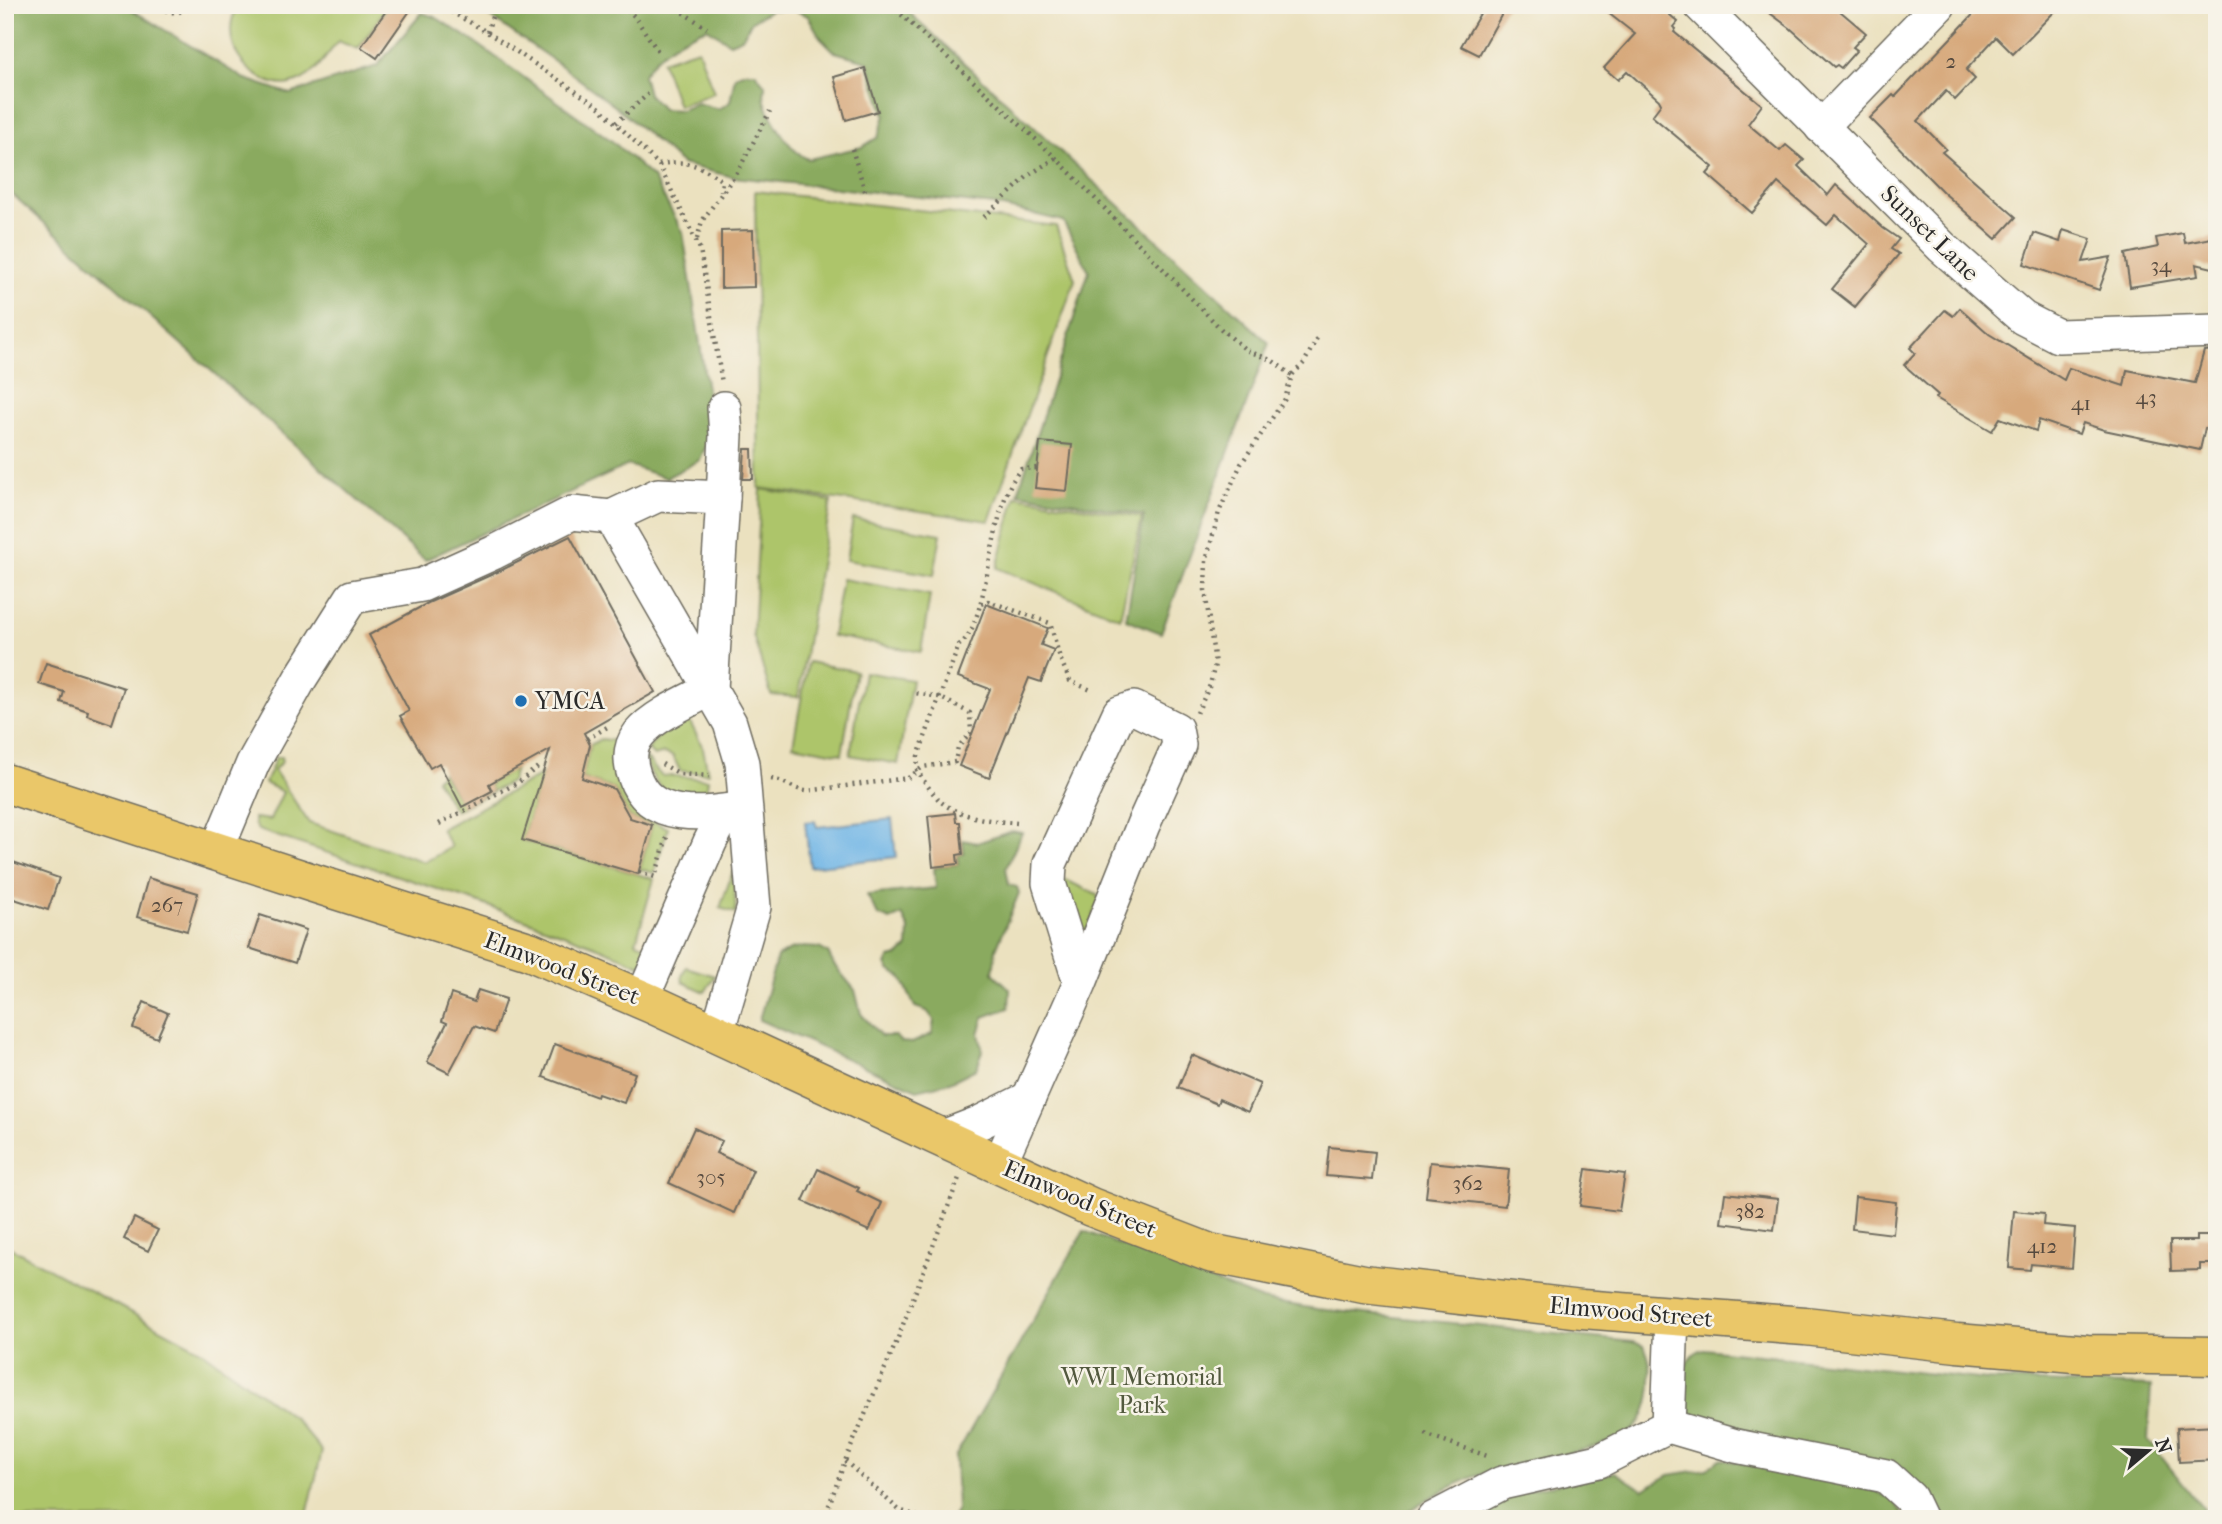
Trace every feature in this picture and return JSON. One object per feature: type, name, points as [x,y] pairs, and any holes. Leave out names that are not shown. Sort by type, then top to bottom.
[{"type":"main road","name":"Elmwood Street","points":[[5,783],[529,951],[717,1033],[1091,1207],[1210,1253],[1364,1284],[1582,1309],[1805,1326],[2087,1354],[2217,1356]]},
{"type":"street","name":"Sunset Lane","points":[[1700,5],[1942,247],[2023,318],[2058,335],[2217,331]]},
{"type":"street","points":[[1821,127],[1939,5]]},
{"type":"street","points":[[711,689],[726,435],[724,408]]},
{"type":"street","points":[[216,852],[253,764],[300,679],[352,597],[422,585],[572,513],[611,517],[658,495],[723,498]]},
{"type":"street","points":[[611,517],[730,723],[743,763],[735,809],[754,907],[717,1033]]},
{"type":"street","points":[[711,689],[641,732],[631,747],[630,758],[641,791],[665,808],[694,815],[735,809]]},
{"type":"street","points":[[969,1151],[1029,1098],[1080,983],[1143,825],[1180,745],[1176,729],[1134,708],[1119,713],[1050,864],[1049,883],[1080,983]]},
{"type":"street","points":[[642,999],[709,842],[735,809]]},
{"type":"street","points":[[969,1151],[981,1122],[1029,1098]]},
{"type":"street","points":[[1668,1426],[1672,1316]]},
{"type":"street","points":[[1433,1519],[1502,1483],[1599,1461],[1668,1426],[1736,1446],[1886,1476],[1910,1498],[1920,1519]]},
{"type":"path","points":[[145,5],[176,13],[201,5]]},
{"type":"path","points":[[439,5],[487,32],[599,107],[659,165],[696,240],[704,272],[724,408]]},
{"type":"path","points":[[487,32],[496,5]]},
{"type":"path","points":[[622,5],[634,16],[660,54]]},
{"type":"path","points":[[671,5],[707,28]]},
{"type":"path","points":[[891,5],[1056,158],[1221,330],[1246,350],[1273,360],[1292,374]]},
{"type":"path","points":[[616,123],[648,94]]},
{"type":"path","points":[[696,240],[702,221],[738,171],[770,111]]},
{"type":"path","points":[[852,149],[865,191]]},
{"type":"path","points":[[984,218],[1029,176],[1056,158]]},
{"type":"path","points":[[659,165],[671,161],[686,162],[722,181],[721,192]]},
{"type":"path","points":[[1180,745],[1210,685],[1215,664],[1205,590],[1206,561],[1219,512],[1241,464],[1285,399],[1292,374],[1304,363],[1317,338]]},
{"type":"path","points":[[1017,822],[989,820],[957,810],[942,802],[917,770],[918,756],[959,645],[967,640],[981,605],[995,531],[1013,479],[1021,469],[1038,468]]},
{"type":"path","points":[[981,605],[988,600],[1050,623],[1055,646],[1070,681],[1091,690]]},
{"type":"path","points":[[764,778],[783,781],[795,789],[806,791],[908,778],[923,767],[955,762],[958,747],[971,733],[970,713],[939,697],[915,693]]},
{"type":"path","points":[[587,739],[611,724]]},
{"type":"path","points":[[656,759],[680,774],[709,776]]},
{"type":"path","points":[[439,824],[519,782],[539,766]]},
{"type":"path","points":[[824,1519],[969,1151]]},
{"type":"path","points":[[1425,1434],[1499,1461],[1512,1480]]},
{"type":"path","points":[[845,1461],[899,1510],[926,1519]]},
{"type":"green space","points":[[5,5],[124,5],[243,78],[290,94],[377,66],[422,13],[435,17],[479,45],[612,141],[653,178],[683,232],[713,430],[700,460],[666,478],[628,465],[425,560],[5,188]]},
{"type":"green space","points":[[238,5],[388,5],[358,49],[338,41],[312,73],[283,85],[253,73],[239,57],[231,37],[233,16]]},
{"type":"green space","points":[[473,5],[901,5],[1269,343],[1161,633],[1126,619],[1144,515],[1018,493],[1089,271],[1063,221],[994,205],[733,177],[682,164],[621,111]],"holes":[[[771,10],[794,10],[808,16],[820,37],[835,52],[867,61],[885,115],[878,137],[862,147],[809,159],[802,156],[777,126],[764,99],[765,85],[755,72],[735,76],[730,102],[719,109],[697,103],[681,110],[662,109],[648,94],[643,75],[663,52],[679,41],[707,28],[730,43],[742,38],[752,21]]]},
{"type":"green space","points":[[698,49],[714,93],[678,106],[662,61]]},
{"type":"green space","points":[[755,191],[1056,226],[1075,280],[989,521],[759,488]]},
{"type":"green space","points":[[761,489],[831,501],[798,697],[771,695],[753,635]]},
{"type":"green space","points":[[1016,496],[1142,517],[1120,618],[997,568]]},
{"type":"green space","points":[[853,519],[941,534],[934,575],[846,560]]},
{"type":"green space","points":[[842,579],[930,595],[921,652],[832,636]]},
{"type":"green space","points":[[808,662],[856,671],[842,754],[793,745]]},
{"type":"green space","points":[[864,672],[912,680],[898,764],[850,755]]},
{"type":"green space","points":[[689,720],[703,748],[708,773],[680,771],[673,756],[664,753],[654,756],[648,750],[665,732]]},
{"type":"green space","points":[[602,739],[615,741],[613,773],[631,806],[648,819],[668,828],[654,873],[640,869],[652,825],[630,818],[614,789],[582,778],[590,745]]},
{"type":"green space","points":[[276,757],[281,757],[282,762],[274,770],[309,823],[425,862],[451,847],[441,829],[543,774],[522,840],[654,879],[636,942],[657,950],[640,965],[480,903],[258,830],[254,818],[270,820],[283,792],[265,783]]},
{"type":"green space","points":[[645,758],[663,776],[708,779],[706,795],[684,797],[666,792],[654,779]]},
{"type":"green space","points":[[515,769],[511,782],[467,805],[492,791],[489,784]]},
{"type":"green space","points":[[442,772],[463,807],[455,811],[436,779]]},
{"type":"green space","points":[[1012,831],[1022,833],[1006,868],[1009,885],[1017,887],[1019,893],[996,949],[993,973],[1010,989],[1009,1008],[984,1017],[979,1034],[983,1051],[976,1069],[950,1082],[917,1090],[759,1020],[777,957],[803,947],[819,948],[828,953],[834,965],[855,990],[861,1014],[881,1036],[895,1036],[901,1042],[912,1043],[932,1034],[934,1020],[927,1011],[915,1007],[901,977],[889,970],[886,964],[890,958],[898,956],[908,947],[909,929],[902,915],[890,920],[878,915],[867,895],[936,888],[934,868],[959,864],[958,855],[964,854],[963,840],[977,843]]},
{"type":"green space","points":[[733,871],[736,912],[736,913],[720,908]]},
{"type":"green space","points":[[1066,880],[1097,895],[1099,900],[1078,955],[1062,884]]},
{"type":"green space","points":[[686,967],[715,976],[705,992],[683,982],[682,976]]},
{"type":"green space","name":"WWI Memorial Park","points":[[1084,1231],[1262,1300],[1317,1309],[1633,1342],[1644,1346],[1648,1356],[1651,1379],[1648,1402],[1639,1423],[1622,1437],[1472,1478],[1433,1496],[1397,1519],[951,1519],[957,1509],[955,1457]]},
{"type":"green space","points":[[5,1245],[201,1350],[294,1418],[322,1451],[306,1519],[5,1519]]},
{"type":"green space","points":[[1704,1349],[1988,1380],[2151,1386],[2148,1440],[2211,1519],[1934,1519],[1921,1495],[1691,1419],[1680,1402],[1684,1370],[1691,1357]]},
{"type":"green space","points":[[1720,1459],[1865,1487],[1893,1499],[1906,1519],[1445,1519],[1478,1500],[1615,1472],[1643,1490],[1669,1475],[1707,1469]]},
{"type":"water","points":[[892,819],[896,857],[810,867],[805,822],[815,821],[817,827]]},
{"type":"building","points":[[390,5],[414,5],[377,58],[361,47]]},
{"type":"building","points":[[1485,5],[1507,5],[1479,55],[1461,46]]},
{"type":"building","points":[[1598,5],[1652,5],[1660,13],[1663,9],[1678,22],[1674,32],[1762,105],[1748,124],[1780,151],[1786,145],[1804,160],[1798,166],[1828,195],[1836,185],[1899,239],[1891,249],[1899,254],[1855,307],[1832,289],[1869,244],[1836,215],[1827,225],[1778,183],[1752,213],[1707,174],[1713,167],[1652,116],[1661,104],[1659,100],[1627,71],[1618,80],[1604,68],[1635,34]]},
{"type":"building","points":[[1759,5],[1833,5],[1866,33],[1853,47],[1857,50],[1841,68],[1837,65],[1834,67]]},
{"type":"building","points":[[1982,5],[2061,5],[2013,54],[1996,37],[1966,70],[1975,79],[1955,100],[1946,91],[1918,121],[1946,149],[1942,152],[2016,217],[1996,239],[1943,192],[1870,118],[1893,95],[1895,97]]},
{"type":"building","points":[[865,68],[878,111],[846,120],[834,77]]},
{"type":"building","points":[[753,230],[754,287],[721,288],[721,231]]},
{"type":"building","points":[[2063,230],[2091,239],[2083,262],[2111,257],[2099,290],[2024,264],[2034,233],[2060,242]]},
{"type":"building","points":[[2183,233],[2185,243],[2217,237],[2217,269],[2196,264],[2198,276],[2130,287],[2125,254],[2158,247],[2156,238]]},
{"type":"building","points":[[1960,308],[1989,334],[2064,380],[2069,368],[2124,386],[2127,370],[2195,383],[2204,351],[2217,350],[2217,431],[2205,428],[2200,450],[2083,423],[2079,434],[2039,420],[2036,431],[2000,418],[1992,431],[1936,398],[1938,395],[1904,365],[1915,353],[1910,348],[1945,310],[1953,316]]},
{"type":"building","points":[[1040,442],[1072,445],[1067,491],[1035,488]]},
{"type":"building","points":[[745,449],[752,449],[753,479],[743,479]]},
{"type":"building","name":"YMCA","points":[[570,536],[655,692],[584,733],[590,745],[582,778],[614,789],[630,818],[652,825],[638,874],[522,840],[550,750],[489,784],[492,791],[462,807],[439,763],[430,768],[400,716],[409,711],[369,635],[428,603]]},
{"type":"building","points":[[986,604],[1048,628],[1041,645],[1054,650],[1041,682],[1029,678],[989,778],[959,766],[990,689],[958,677]]},
{"type":"building","points":[[46,663],[124,688],[112,724],[87,715],[88,711],[61,702],[64,692],[39,684]]},
{"type":"building","points":[[955,813],[956,822],[960,822],[963,854],[957,855],[958,864],[933,867],[928,816]]},
{"type":"building","points":[[13,862],[59,878],[48,910],[5,896],[5,884]]},
{"type":"building","points":[[148,878],[198,893],[187,931],[137,917]]},
{"type":"building","points":[[260,915],[306,930],[295,963],[249,948]]},
{"type":"building","points":[[478,990],[506,999],[494,1033],[474,1026],[449,1073],[427,1062],[447,1023],[442,1021],[451,994],[474,1002]]},
{"type":"building","points":[[144,1002],[168,1013],[157,1038],[133,1028]]},
{"type":"building","points":[[555,1044],[635,1073],[624,1103],[598,1094],[597,1097],[543,1077]]},
{"type":"building","points":[[1192,1055],[1260,1084],[1248,1112],[1219,1099],[1217,1104],[1178,1088]]},
{"type":"building","points":[[694,1128],[722,1141],[716,1153],[753,1170],[734,1213],[669,1183]]},
{"type":"building","points":[[1329,1147],[1375,1152],[1372,1180],[1326,1176]]},
{"type":"building","points":[[1430,1162],[1509,1170],[1505,1206],[1426,1197]]},
{"type":"building","points":[[818,1169],[859,1188],[857,1191],[882,1203],[869,1231],[803,1201]]},
{"type":"building","points":[[1586,1169],[1625,1174],[1619,1211],[1580,1206]]},
{"type":"building","points":[[1725,1193],[1778,1199],[1774,1230],[1721,1223]]},
{"type":"building","points":[[1855,1197],[1896,1202],[1893,1234],[1852,1229]]},
{"type":"building","points":[[2014,1211],[2044,1214],[2043,1225],[2075,1228],[2072,1268],[2031,1264],[2030,1270],[2009,1268]]},
{"type":"building","points":[[134,1218],[158,1230],[148,1251],[124,1239]]},
{"type":"building","points":[[2197,1236],[2217,1236],[2217,1264],[2200,1264],[2200,1270],[2171,1271],[2170,1241],[2197,1241]]},
{"type":"building","points":[[2217,1426],[2217,1460],[2179,1462],[2177,1428]]},
{"type":"place","name":"YMCA","points":[[521,701]]}]
